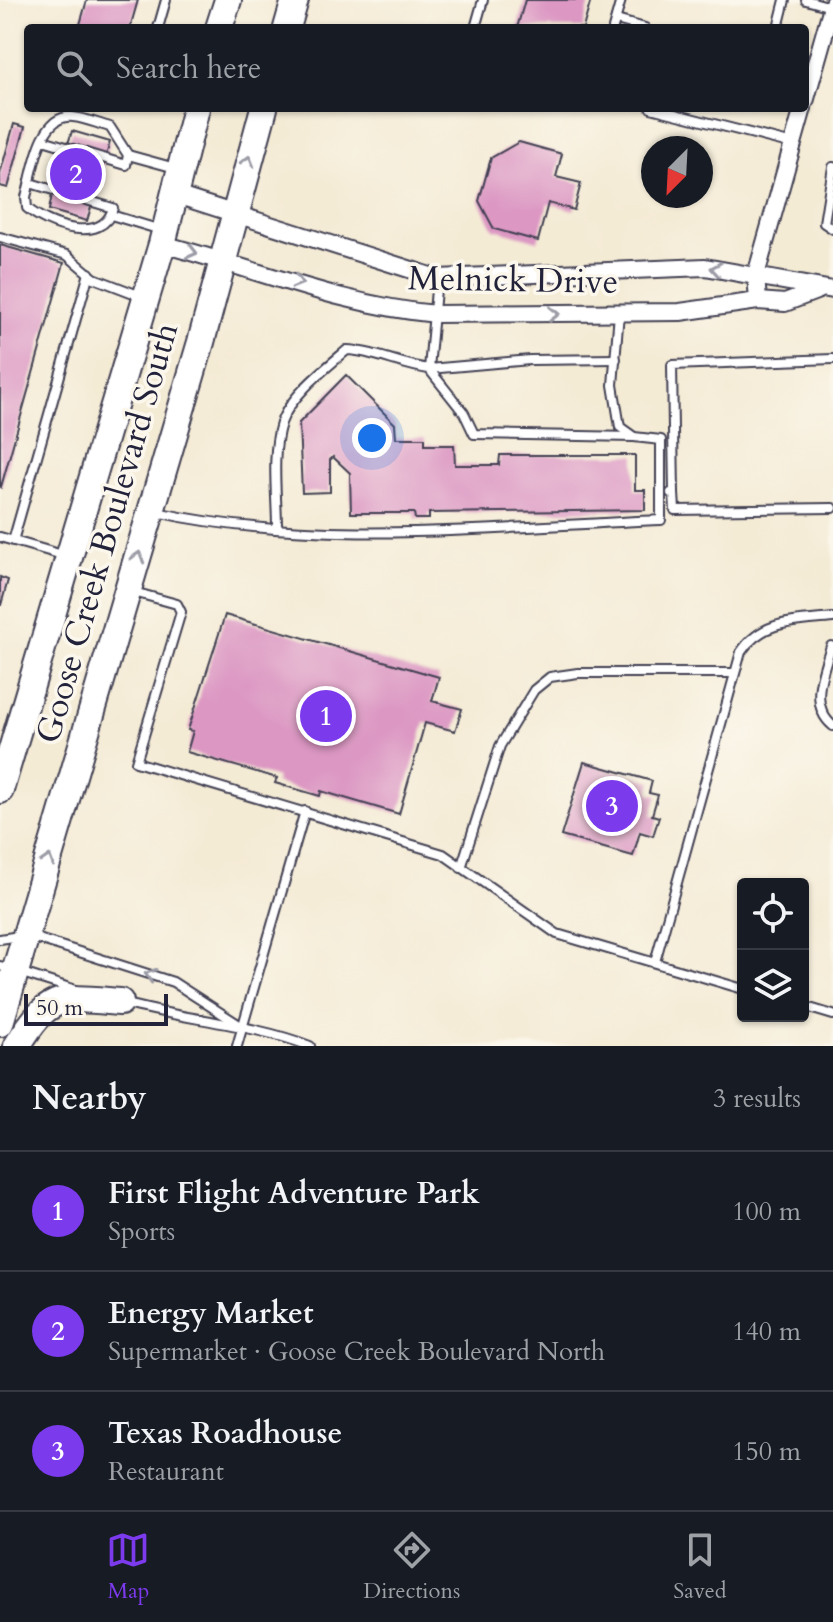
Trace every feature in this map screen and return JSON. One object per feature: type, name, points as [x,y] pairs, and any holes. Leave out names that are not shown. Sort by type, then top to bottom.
[{"type":"highway","points":[[220,24],[228,0]]},
{"type":"highway","points":[[288,24],[295,0]]},
{"type":"highway","points":[[0,790],[163,238],[195,112]]},
{"type":"highway","name":"Goose Creek Boulevard South","points":[[0,1023],[8,970],[26,935],[152,511],[263,112]]},
{"type":"highway","points":[[17,1046],[36,1016],[57,1001],[120,1002]]},
{"type":"street","points":[[809,87],[832,5]]},
{"type":"street","points":[[758,301],[756,275],[802,112]]},
{"type":"street","name":"Melnick Drive","points":[[176,181],[234,214],[437,278],[705,267],[827,290]]},
{"type":"street","name":"Melnick Drive","points":[[163,238],[223,260],[348,296],[411,312],[436,314],[680,312],[758,301],[785,303],[827,290]]},
{"type":"lane","points":[[159,24],[166,0]]},
{"type":"lane","points":[[476,24],[483,0]]},
{"type":"lane","points":[[614,24],[621,0]]},
{"type":"lane","points":[[779,24],[785,0]]},
{"type":"lane","points":[[806,0],[832,5]]},
{"type":"lane","points":[[667,112],[793,144]]},
{"type":"lane","points":[[30,183],[113,208],[111,215],[95,229],[79,230],[37,216],[27,208],[26,197],[30,183],[47,127],[57,118],[72,116],[110,127],[128,155],[176,181]]},
{"type":"lane","points":[[43,140],[126,165],[128,155]]},
{"type":"lane","points":[[833,167],[824,223],[833,229]]},
{"type":"lane","points":[[111,215],[163,238]]},
{"type":"lane","points":[[0,237],[67,255],[111,287],[146,297]]},
{"type":"lane","points":[[13,541],[89,273]]},
{"type":"lane","points":[[152,511],[216,525],[411,531],[661,520],[661,440],[474,434],[464,413],[429,369],[437,278]]},
{"type":"lane","points":[[619,313],[613,385],[620,427],[634,437]]},
{"type":"lane","points":[[277,528],[277,456],[282,422],[295,402],[347,350],[362,350],[398,365],[429,369],[530,360],[616,359]]},
{"type":"lane","points":[[833,359],[672,365],[675,510],[833,508]]},
{"type":"lane","points":[[663,492],[674,493]]},
{"type":"lane","points":[[0,537],[71,557]]},
{"type":"lane","points":[[128,591],[177,604],[181,612],[136,762],[443,854],[557,934],[737,987]]},
{"type":"lane","points":[[655,962],[741,652],[751,637],[765,627],[833,618]]},
{"type":"lane","points":[[831,646],[819,685],[819,705],[833,726]]},
{"type":"lane","points":[[461,868],[500,746],[534,690],[550,677],[578,673],[734,673]]},
{"type":"lane","points":[[237,1046],[305,811]]},
{"type":"lane","points":[[0,939],[26,935],[173,982],[242,1026]]},
{"type":"lane","points":[[8,970],[174,1017],[242,1026],[310,1046]]},
{"type":"lane","points":[[809,1008],[833,1015]]},
{"type":"building","points":[[87,0],[138,0],[131,24],[80,24]]},
{"type":"building","points":[[525,0],[591,0],[584,24],[518,24]]},
{"type":"building","points":[[14,124],[25,127],[8,188],[0,186],[0,174]]},
{"type":"building","points":[[72,131],[110,142],[87,221],[49,210],[59,159],[63,160]]},
{"type":"building","points":[[519,142],[562,154],[556,177],[581,183],[574,210],[548,203],[538,241],[494,229],[479,201],[491,158]]},
{"type":"building","points":[[0,245],[64,263],[1,487],[0,486]]},
{"type":"building","points":[[346,375],[395,424],[396,438],[425,438],[425,445],[454,445],[455,465],[499,465],[500,455],[635,455],[635,490],[645,490],[645,510],[429,513],[429,519],[415,519],[414,513],[351,513],[350,473],[333,457],[330,460],[330,492],[302,493],[299,423]]},
{"type":"building","points":[[0,577],[8,580],[1,605],[0,605]]},
{"type":"building","points":[[225,615],[439,677],[432,701],[462,709],[455,731],[425,723],[399,814],[321,791],[320,796],[275,783],[277,778],[187,752],[193,731],[188,730]]},
{"type":"building","points":[[584,762],[652,781],[649,793],[658,795],[652,815],[659,817],[653,836],[640,832],[633,856],[561,836]]},
{"type":"place","name":"Energy Market","points":[[76,174]]},
{"type":"place","name":"First Flight Adventure Park","points":[[326,716]]},
{"type":"place","name":"Texas Roadhouse","points":[[612,806]]}]
